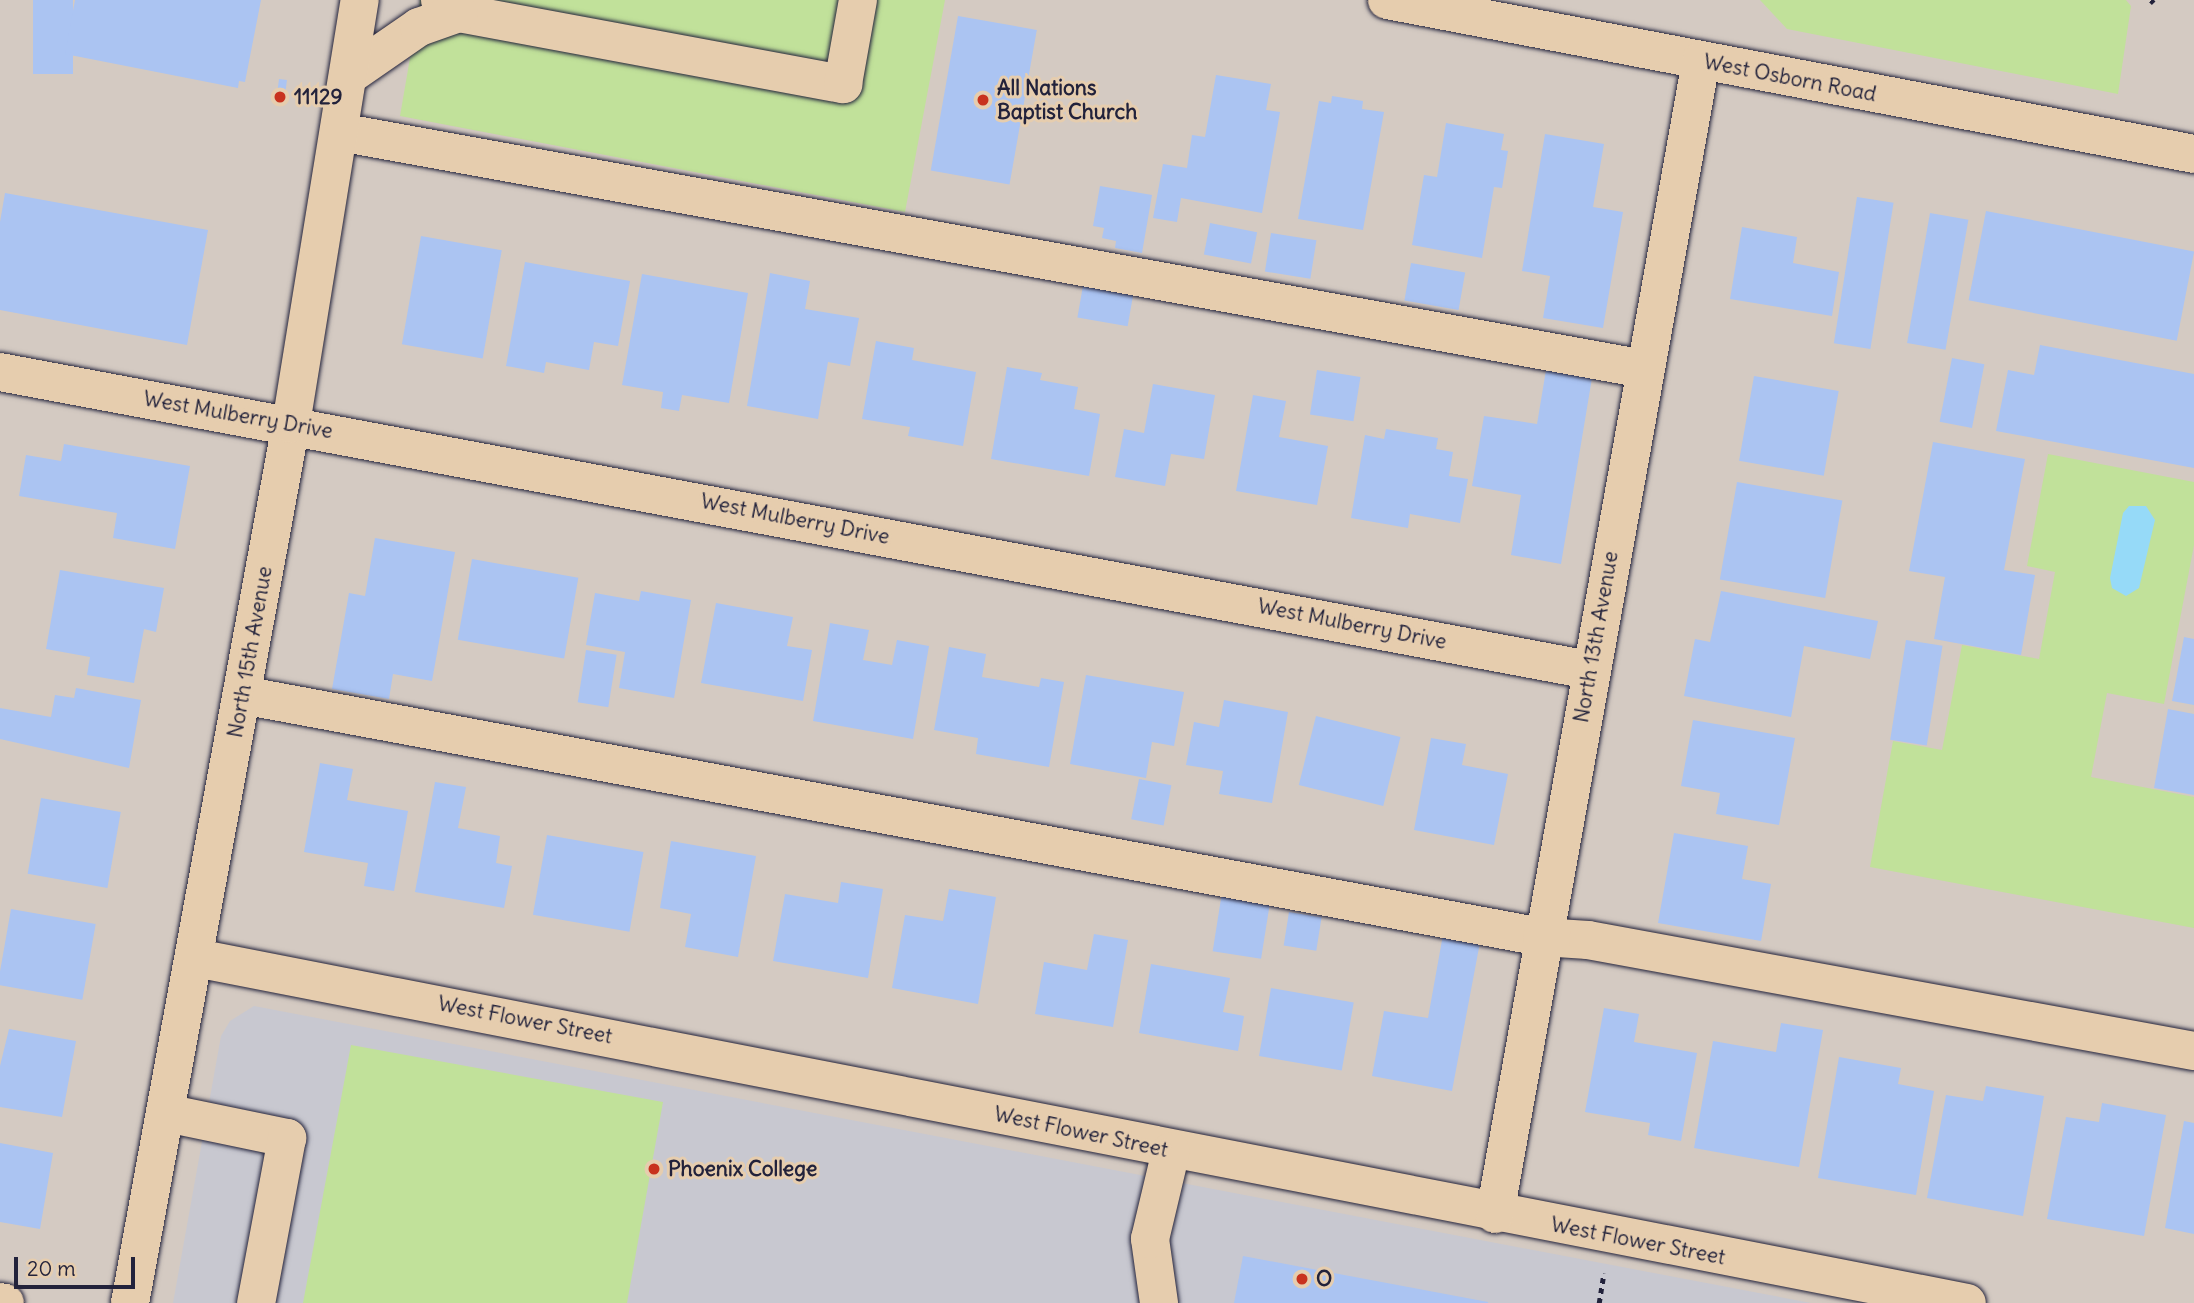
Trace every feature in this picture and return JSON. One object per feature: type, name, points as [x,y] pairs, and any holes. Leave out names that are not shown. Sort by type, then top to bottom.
[{"type":"street","name":"North 15th Avenue","points":[[130,1303],[196,958],[291,424],[360,0]]},
{"type":"street","points":[[348,76],[450,6],[843,84],[858,0]]},
{"type":"street","name":"West Osborn Road","points":[[1387,0],[2194,154]]},
{"type":"street","name":"North 13th Avenue","points":[[1495,1214],[1542,937],[1701,61]]},
{"type":"street","points":[[339,132],[1644,369]]},
{"type":"street","name":"West Mulberry Drive","points":[[0,372],[291,424],[1590,670]]},
{"type":"street","points":[[242,695],[1542,937],[1588,940],[2194,1051]]},
{"type":"street","name":"West Flower Street","points":[[196,958],[661,1046],[1171,1151],[1967,1303]]},
{"type":"street","points":[[166,1114],[287,1138],[256,1303]]},
{"type":"street","points":[[1159,1303],[1150,1239],[1171,1151]]},
{"type":"street","points":[[0,1302],[5,1303]]},
{"type":"shaded area","name":"Phoenix College","points":[[254,1006],[1811,1303],[173,1303],[221,1036],[230,1021]]},
{"type":"green space","points":[[420,0],[945,0],[905,212],[400,116]]},
{"type":"green space","points":[[1760,0],[2126,0],[2131,6],[2118,94],[1787,29]]},
{"type":"green space","points":[[2048,454],[2194,482],[2194,545],[2164,704],[2107,693],[2091,777],[2194,797],[2194,928],[1870,867],[1893,741],[1942,750],[1962,645],[2039,659],[2055,572],[2027,566]]},
{"type":"green space","points":[[351,1045],[663,1102],[627,1303],[303,1303]]},
{"type":"water","points":[[2129,506],[2146,506],[2155,520],[2139,588],[2126,596],[2112,588],[2110,578],[2123,513]]},
{"type":"building","points":[[33,0],[73,0],[73,74],[33,74]]},
{"type":"building","points":[[75,0],[261,0],[245,82],[239,81],[238,88],[65,54]]},
{"type":"building","name":"All Nations Baptist Church","points":[[958,16],[1037,30],[1010,185],[931,171]]},
{"type":"building","points":[[1216,75],[1271,84],[1266,110],[1280,112],[1262,213],[1181,198],[1177,222],[1153,218],[1163,164],[1187,168],[1192,135],[1205,137]]},
{"type":"building","points":[[279,79],[287,80],[284,101],[276,100]]},
{"type":"building","points":[[1332,96],[1363,101],[1362,109],[1384,112],[1363,230],[1298,219],[1319,101],[1331,103]]},
{"type":"building","points":[[1446,123],[1504,134],[1501,150],[1508,151],[1502,188],[1494,187],[1482,258],[1412,245],[1424,175],[1437,177]]},
{"type":"building","points":[[1545,134],[1604,144],[1593,207],[1623,212],[1603,328],[1543,318],[1550,276],[1522,271]]},
{"type":"building","points":[[1100,186],[1152,195],[1142,253],[1115,248],[1116,241],[1102,238],[1104,228],[1093,226]]},
{"type":"building","points":[[5,193],[208,230],[187,345],[0,310],[0,222]]},
{"type":"building","points":[[1857,197],[1894,203],[1870,349],[1834,343]]},
{"type":"building","points":[[1986,211],[2194,251],[2177,341],[1969,300]]},
{"type":"building","points":[[1930,213],[1968,220],[1945,350],[1907,343]]},
{"type":"building","points":[[1210,223],[1257,232],[1251,264],[1204,254]]},
{"type":"building","points":[[1742,227],[1797,237],[1793,263],[1839,272],[1832,316],[1730,299]]},
{"type":"building","points":[[1271,233],[1316,240],[1310,279],[1265,272]]},
{"type":"building","points":[[421,236],[502,250],[483,359],[402,344]]},
{"type":"building","points":[[525,262],[630,281],[618,346],[594,342],[589,370],[546,362],[544,373],[506,366]]},
{"type":"building","points":[[1411,263],[1465,273],[1459,310],[1404,300]]},
{"type":"building","points":[[770,273],[810,281],[805,309],[859,318],[850,366],[828,362],[818,419],[747,406]]},
{"type":"building","points":[[642,274],[748,293],[729,403],[682,395],[679,411],[661,408],[663,392],[622,385]]},
{"type":"building","points":[[1084,280],[1134,289],[1128,326],[1077,317]]},
{"type":"building","points":[[876,341],[914,348],[912,360],[976,372],[963,446],[908,436],[910,427],[862,419]]},
{"type":"building","points":[[2040,345],[2194,374],[2194,468],[1996,431],[2008,370],[2034,375]]},
{"type":"building","points":[[1952,358],[1984,364],[1972,428],[1940,422]]},
{"type":"building","points":[[1547,364],[1593,372],[1561,564],[1511,555],[1521,495],[1472,486],[1484,416],[1537,424]]},
{"type":"building","points":[[1007,367],[1042,373],[1040,380],[1078,387],[1074,409],[1100,414],[1089,476],[991,459]]},
{"type":"building","points":[[1317,370],[1360,377],[1353,421],[1310,414]]},
{"type":"building","points":[[1754,376],[1839,391],[1824,476],[1739,461]]},
{"type":"building","points":[[1153,384],[1215,395],[1204,459],[1171,454],[1165,486],[1115,477],[1124,429],[1144,433]]},
{"type":"building","points":[[1253,395],[1286,401],[1279,437],[1328,446],[1317,505],[1236,491]]},
{"type":"building","points":[[1386,429],[1438,438],[1436,449],[1453,452],[1449,476],[1468,479],[1460,523],[1410,514],[1408,528],[1351,518],[1365,435],[1384,439]]},
{"type":"building","points":[[1933,442],[2025,459],[2004,570],[2035,575],[2021,655],[1934,639],[1945,577],[1909,571]]},
{"type":"building","points":[[64,444],[190,466],[175,549],[113,538],[117,513],[19,496],[26,455],[61,461]]},
{"type":"building","points":[[1737,482],[1842,501],[1825,598],[1720,579]]},
{"type":"building","points":[[375,538],[455,552],[432,681],[393,674],[389,699],[332,689],[349,593],[365,596]]},
{"type":"building","points":[[472,559],[578,578],[564,659],[458,640]]},
{"type":"building","points":[[60,570],[164,588],[156,632],[144,629],[134,683],[87,675],[90,657],[46,649]]},
{"type":"building","points":[[641,591],[691,600],[674,698],[619,688],[625,652],[586,645],[595,593],[639,601]]},
{"type":"building","points":[[1721,591],[1878,621],[1870,659],[1804,646],[1791,717],[1684,696],[1695,639],[1710,642]]},
{"type":"building","points":[[716,603],[793,617],[787,646],[812,650],[803,701],[701,683]]},
{"type":"building","points":[[830,623],[869,630],[863,660],[892,665],[897,640],[929,646],[913,739],[813,721]]},
{"type":"building","points":[[2184,637],[2194,639],[2194,705],[2172,701]]},
{"type":"building","points":[[1906,640],[1943,646],[1927,746],[1890,740]]},
{"type":"building","points":[[949,647],[986,654],[982,677],[1039,687],[1041,678],[1064,682],[1049,767],[976,754],[978,738],[934,730]]},
{"type":"building","points":[[586,650],[617,655],[608,707],[578,702]]},
{"type":"building","points":[[1086,675],[1184,692],[1174,746],[1152,742],[1146,778],[1070,764]]},
{"type":"building","points":[[76,688],[141,700],[129,768],[0,739],[0,708],[51,717],[55,695],[74,698]]},
{"type":"building","points":[[1224,700],[1288,712],[1272,803],[1219,794],[1223,771],[1186,765],[1194,722],[1219,727]]},
{"type":"building","points":[[2168,709],[2194,714],[2194,795],[2154,788]]},
{"type":"building","points":[[1316,716],[1400,737],[1383,806],[1299,785]]},
{"type":"building","points":[[1693,720],[1795,738],[1779,825],[1716,814],[1720,793],[1681,786]]},
{"type":"building","points":[[1431,738],[1466,744],[1462,765],[1508,774],[1494,845],[1414,830]]},
{"type":"building","points":[[320,763],[353,769],[347,800],[408,811],[394,891],[364,886],[368,863],[304,852]]},
{"type":"building","points":[[1139,779],[1171,785],[1164,826],[1131,819]]},
{"type":"building","points":[[435,782],[466,787],[458,828],[500,836],[496,863],[512,866],[504,908],[415,892]]},
{"type":"building","points":[[41,798],[121,812],[107,888],[28,874]]},
{"type":"building","points":[[1674,833],[1748,846],[1742,879],[1771,884],[1761,941],[1658,923]]},
{"type":"building","points":[[547,835],[644,852],[629,932],[533,915]]},
{"type":"building","points":[[671,841],[756,856],[738,957],[685,947],[691,914],[660,908]]},
{"type":"building","points":[[841,882],[883,889],[868,978],[773,961],[785,894],[838,903]]},
{"type":"building","points":[[1223,886],[1271,894],[1261,959],[1213,951]]},
{"type":"building","points":[[949,889],[996,897],[978,1004],[892,988],[905,915],[943,921]]},
{"type":"building","points":[[11,909],[96,924],[82,1000],[0,985]]},
{"type":"building","points":[[1289,912],[1322,917],[1316,951],[1284,946]]},
{"type":"building","points":[[1444,929],[1481,937],[1452,1091],[1372,1076],[1384,1011],[1428,1018]]},
{"type":"building","points":[[1094,934],[1128,940],[1113,1027],[1035,1014],[1044,962],[1087,970]]},
{"type":"building","points":[[1151,964],[1230,978],[1223,1012],[1244,1016],[1238,1051],[1139,1033]]},
{"type":"building","points":[[1271,988],[1354,1003],[1342,1071],[1259,1056]]},
{"type":"building","points":[[1604,1008],[1639,1014],[1634,1042],[1697,1053],[1681,1141],[1648,1135],[1650,1123],[1585,1112]]},
{"type":"building","points":[[1781,1023],[1823,1030],[1799,1167],[1694,1148],[1713,1041],[1776,1052]]},
{"type":"building","points":[[9,1029],[76,1041],[62,1117],[0,1107],[0,1066]]},
{"type":"building","points":[[1839,1057],[1901,1068],[1898,1084],[1934,1091],[1916,1195],[1818,1178]]},
{"type":"building","points":[[1986,1086],[2044,1096],[2023,1216],[1927,1198],[1946,1095],[1983,1101]]},
{"type":"building","points":[[2102,1103],[2166,1115],[2144,1236],[2047,1219],[2066,1117],[2099,1122]]},
{"type":"building","points":[[2184,1121],[2194,1123],[2194,1234],[2165,1228]]},
{"type":"building","points":[[0,1143],[53,1153],[40,1229],[0,1222]]},
{"type":"building","name":"O","points":[[1243,1256],[1488,1302],[1488,1303],[1234,1303]]},
{"type":"place","name":"11129","points":[[280,97]]},
{"type":"place","name":"All Nations Baptist Church","points":[[983,100]]},
{"type":"place","name":"Phoenix College","points":[[654,1169]]},
{"type":"place","name":"O","points":[[1302,1279]]}]
